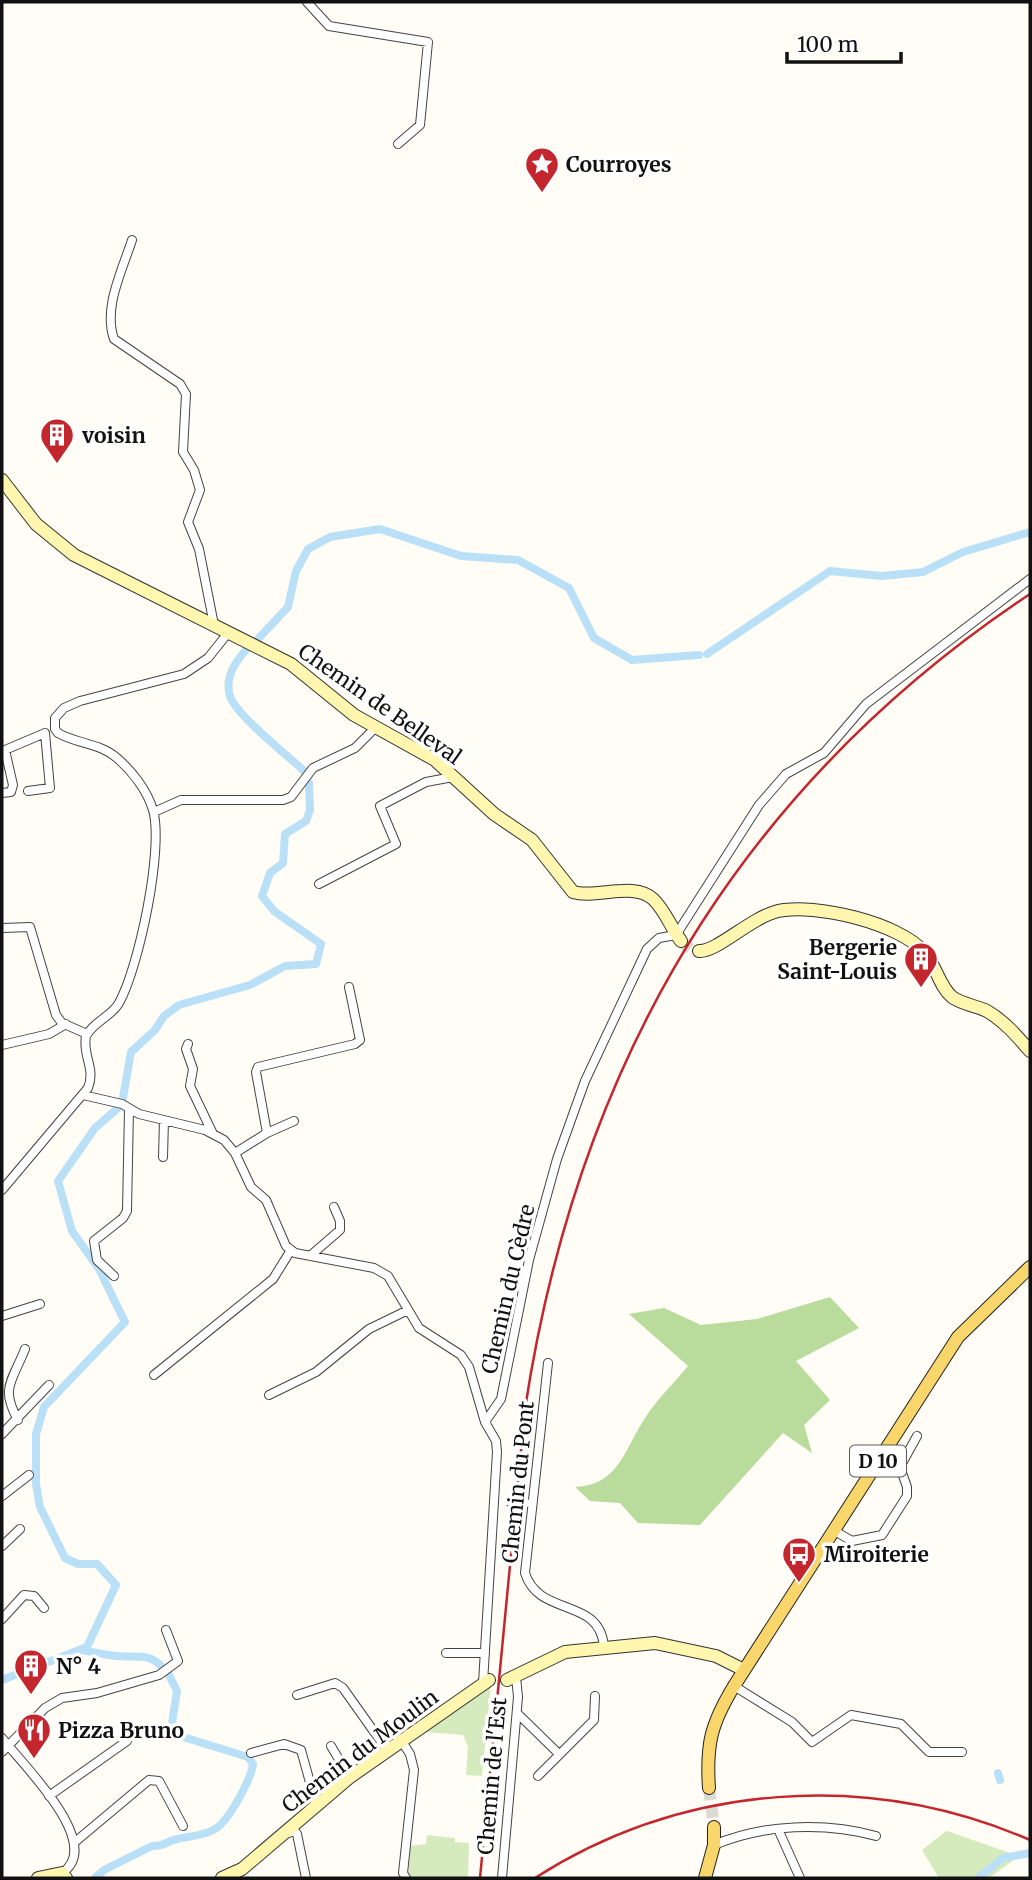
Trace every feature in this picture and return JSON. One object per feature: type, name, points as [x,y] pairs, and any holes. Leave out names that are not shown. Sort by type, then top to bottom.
[{"type":"main road","name":"D 10","points":[[709,1788],[709,1738],[715,1718],[734,1686],[958,1337],[1030,1267]]},
{"type":"main road","points":[[705,1878],[714,1845],[714,1827]]},
{"type":"street","points":[[307,2],[329,26],[428,42],[420,125],[398,144]]},
{"type":"street","points":[[131,240],[113,297],[110,327],[114,340],[180,384],[186,394],[183,452],[194,470],[200,490],[188,522],[199,549],[214,625]]},
{"type":"street","name":"Chemin de Belleval","points":[[2,480],[36,524],[74,555],[291,664],[342,706],[422,751],[494,814],[532,840],[573,892],[596,896],[633,892],[644,894],[654,899],[678,938]]},
{"type":"street","points":[[678,938],[759,805],[786,774],[824,753],[866,704],[1030,579]]},
{"type":"street","points":[[2,1190],[83,1095],[92,1073],[85,1051],[87,1034],[120,1001],[141,937],[156,829],[154,812],[146,793],[119,760],[102,748],[58,733],[55,729],[55,718],[64,708],[80,701],[184,674],[208,658],[228,632]]},
{"type":"street","points":[[154,812],[181,800],[283,800],[291,797],[313,768],[355,748],[376,727]]},
{"type":"street","points":[[2,793],[11,792],[13,785],[5,750],[45,733],[50,788],[28,791]]},
{"type":"street","points":[[319,884],[396,844],[380,806],[426,782],[453,777]]},
{"type":"street","points":[[699,951],[715,948],[756,918],[782,911],[828,912],[887,929],[908,939],[925,953],[949,994],[990,1013],[1030,1051]]},
{"type":"street","points":[[2,928],[30,927],[56,1015],[66,1024],[87,1034]]},
{"type":"street","name":"Chemin du Cèdre","points":[[485,1422],[501,1399],[529,1260],[557,1159],[585,1081],[647,949],[659,938],[678,938]]},
{"type":"street","points":[[267,1133],[257,1069],[358,1043],[360,1035],[349,987]]},
{"type":"street","points":[[2,1045],[48,1034],[66,1024]]},
{"type":"street","points":[[188,1044],[186,1049],[194,1073],[190,1086],[213,1134]]},
{"type":"street","points":[[83,1095],[122,1104],[129,1109],[213,1134],[224,1140],[235,1153],[251,1186],[266,1200],[277,1220],[280,1236],[291,1250],[374,1268],[388,1276],[397,1285],[406,1311],[419,1328],[461,1355],[469,1367],[485,1422],[496,1441],[485,1653],[486,1681]]},
{"type":"street","points":[[114,1276],[97,1260],[94,1241],[123,1218],[127,1211],[129,1109]]},
{"type":"street","points":[[163,1157],[164,1120]]},
{"type":"street","points":[[235,1153],[267,1133],[294,1121]]},
{"type":"street","points":[[310,1256],[340,1230],[340,1221],[334,1207]]},
{"type":"street","points":[[154,1375],[273,1279],[291,1250]]},
{"type":"street","points":[[2,1316],[40,1304]]},
{"type":"street","points":[[269,1395],[316,1372],[369,1329],[406,1311]]},
{"type":"street","points":[[18,1420],[5,1404],[4,1395],[25,1349]]},
{"type":"street","name":"Chemin du Pont","points":[[548,1363],[529,1504],[526,1565],[528,1581],[555,1604],[593,1617],[602,1632],[604,1647]]},
{"type":"street","points":[[2,1434],[49,1385]]},
{"type":"street","points":[[833,1530],[852,1541],[881,1535],[905,1502],[907,1487],[900,1467],[917,1436]]},
{"type":"street","points":[[2,1496],[29,1475]]},
{"type":"street","points":[[495,1500],[529,1504]]},
{"type":"street","points":[[2,1546],[20,1529]]},
{"type":"street","points":[[2,1619],[24,1595],[34,1596],[44,1608]]},
{"type":"street","points":[[5,1749],[45,1708],[62,1698],[97,1693],[159,1675],[178,1661],[166,1630]]},
{"type":"street","points":[[512,1679],[565,1652],[670,1644],[716,1656],[744,1670]]},
{"type":"street","points":[[446,1653],[485,1653]]},
{"type":"street","name":"Chemin de l'Est","points":[[502,1878],[517,1713],[512,1679]]},
{"type":"street","name":"Chemin du Moulin","points":[[230,1877],[261,1854],[331,1791],[486,1681]]},
{"type":"street","points":[[297,1695],[335,1682],[343,1688],[387,1750]]},
{"type":"street","points":[[734,1686],[792,1722],[812,1742],[851,1715],[901,1724],[929,1752],[962,1752]]},
{"type":"street","points":[[538,1776],[594,1720],[595,1696]]},
{"type":"street","points":[[517,1713],[559,1754]]},
{"type":"street","points":[[2,1738],[5,1749],[49,1796],[68,1821],[75,1842],[70,1864],[64,1875],[38,1878]]},
{"type":"street","points":[[401,1740],[410,1754],[414,1770],[403,1873],[406,1878]]},
{"type":"street","points":[[49,1796],[127,1741]]},
{"type":"street","points":[[251,1753],[284,1744],[301,1750],[316,1804]]},
{"type":"street","points":[[331,1746],[344,1768],[329,1782],[331,1791]]},
{"type":"street","points":[[75,1842],[149,1780],[159,1781],[183,1826]]},
{"type":"street","points":[[714,1845],[728,1839],[778,1829],[837,1829],[876,1836]]},
{"type":"street","points":[[778,1829],[800,1878]]},
{"type":"street","points":[[261,1854],[294,1830],[306,1878]]},
{"type":"green space","points":[[830,1297],[859,1328],[796,1361],[830,1400],[804,1425],[812,1453],[783,1433],[700,1525],[638,1523],[620,1503],[590,1501],[575,1487],[590,1485],[611,1473],[650,1411],[688,1366],[629,1314],[664,1308],[701,1325],[757,1319]]},
{"type":"green space","points":[[491,1684],[482,1776],[466,1775],[468,1747],[463,1735],[426,1732]]},
{"type":"green space","points":[[946,1831],[1019,1856],[989,1878],[939,1878],[922,1850]]},
{"type":"green space","points":[[427,1835],[455,1838],[455,1842],[469,1843],[468,1878],[408,1878],[410,1846],[426,1844]]},
{"type":"waterway","points":[[257,640],[288,607],[296,571],[308,549],[330,537],[380,529],[461,556],[518,560],[569,588],[594,638],[632,660],[699,655]]},
{"type":"waterway","points":[[707,654],[830,571],[882,576],[923,572],[963,552],[1030,532]]},
{"type":"waterway","points":[[249,647],[230,675],[230,696],[241,713],[303,770]]},
{"type":"waterway","points":[[123,1098],[131,1052],[155,1030],[164,1016],[179,1005],[250,985],[285,966],[316,964],[321,944],[274,911],[262,896],[270,873],[283,863],[285,834],[306,821],[310,810],[309,783]]},
{"type":"waterway","points":[[2,1680],[87,1647],[116,1585],[97,1564],[78,1564],[65,1558],[40,1507],[36,1484],[36,1434],[44,1407],[125,1322],[99,1269],[72,1231],[58,1181],[95,1128],[117,1109]]},
{"type":"waterway","points":[[81,1650],[112,1656],[146,1657],[161,1666]]},
{"type":"waterway","points":[[95,1878],[104,1870],[152,1846],[202,1834],[221,1825],[233,1809],[251,1771],[253,1764],[248,1757],[180,1736],[172,1723],[177,1691],[169,1675]]},
{"type":"waterway","points":[[998,1773],[1000,1780]]},
{"type":"waterway","points":[[978,1878],[1003,1858],[1030,1853]]},
{"type":"tunnel","points":[[681,941],[690,949],[699,951]]},
{"type":"tunnel","points":[[709,1788],[714,1827]]},
{"type":"railway","points":[[480,1878],[525,1409],[550,1283],[585,1164],[631,1052],[688,946],[756,847],[835,755],[927,671],[1030,594]]},
{"type":"railway","points":[[535,1878],[592,1846],[652,1822],[714,1806],[778,1797],[841,1796],[905,1803],[968,1818],[1030,1840]]},
{"type":"place","name":"Courroyes","points":[[542,194]]},
{"type":"place","name":"voisin","points":[[57,465]]},
{"type":"place","name":"Bergerie Saint-Louis","points":[[921,989]]},
{"type":"place","name":"Miroiterie","points":[[799,1584]]},
{"type":"place","name":"N° 4","points":[[31,1696]]},
{"type":"place","name":"Pizza Bruno","points":[[34,1760]]}]
